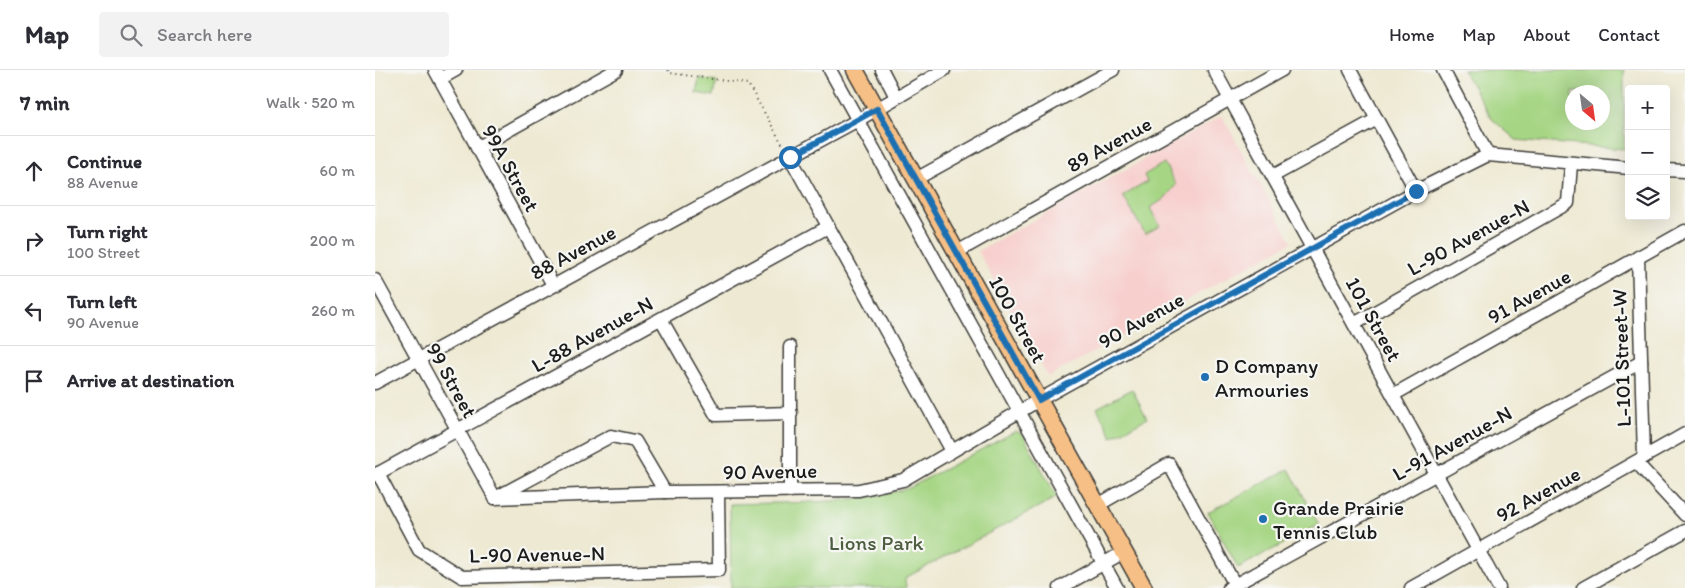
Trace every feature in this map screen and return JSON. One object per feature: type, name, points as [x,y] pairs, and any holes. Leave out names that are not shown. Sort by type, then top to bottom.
[{"type":"main road","name":"100 Street","points":[[855,70],[1144,588]]},
{"type":"street","points":[[437,75],[457,70]]},
{"type":"street","points":[[477,148],[616,70]]},
{"type":"street","name":"100 Street","points":[[831,70],[1018,412],[1117,588]]},
{"type":"street","points":[[881,70],[896,97]]},
{"type":"street","name":"88 Avenue","points":[[375,383],[858,120],[945,70]]},
{"type":"street","points":[[916,179],[1113,70]]},
{"type":"street","name":"101 Street","points":[[1214,70],[1499,588]]},
{"type":"street","name":"89 Avenue","points":[[957,252],[1282,70]]},
{"type":"street","points":[[1350,70],[1416,191]]},
{"type":"street","points":[[1443,70],[1488,155],[1625,168]]},
{"type":"street","name":"99A Street","points":[[437,75],[553,285]]},
{"type":"street","points":[[1273,176],[1377,119]]},
{"type":"street","name":"90 Avenue","points":[[495,498],[665,492],[859,490],[903,480],[1039,400],[1416,191],[1488,155]]},
{"type":"street","points":[[790,157],[951,451]]},
{"type":"street","name":"L-90 Avenue-N","points":[[1354,324],[1568,203],[1571,164]]},
{"type":"street","points":[[1670,170],[1685,170]]},
{"type":"street","name":"L-88 Avenue-N","points":[[377,474],[828,227]]},
{"type":"street","name":"91 Avenue","points":[[1393,395],[1685,231]]},
{"type":"street","name":"L-101 Street-W","points":[[1638,257],[1641,362],[1640,460]]},
{"type":"street","name":"99 Street","points":[[375,281],[495,498]]},
{"type":"street","points":[[661,319],[716,415],[791,413]]},
{"type":"street","points":[[790,347],[790,491]]},
{"type":"street","name":"L-91 Avenue-N","points":[[1232,587],[1641,362]]},
{"type":"street","name":"92 Avenue","points":[[1411,588],[1685,434]]},
{"type":"street","points":[[495,498],[611,436],[635,441],[665,492]]},
{"type":"street","points":[[1640,460],[1685,514]]},
{"type":"street","points":[[1098,505],[1169,464],[1232,587]]},
{"type":"street","name":"L-90 Avenue-N","points":[[377,474],[419,550],[462,577],[719,570],[718,492]]},
{"type":"street","points":[[1583,588],[1685,531]]},
{"type":"street","points":[[1060,588],[1124,552]]},
{"type":"path","points":[[669,70],[670,73],[748,84],[790,157]]},
{"type":"shaded area","points":[[1222,116],[1292,242],[1048,377],[978,251]]},
{"type":"green space","points":[[1463,70],[1624,70],[1624,149],[1516,140],[1492,119]]},
{"type":"green space","points":[[699,78],[717,81],[714,96],[696,93]]},
{"type":"green space","points":[[1164,163],[1176,185],[1164,199],[1150,208],[1160,226],[1145,234],[1123,196],[1147,182],[1144,175]]},
{"type":"green space","points":[[1132,389],[1147,418],[1112,437],[1097,408]]},
{"type":"green space","name":"Lions Park","points":[[1016,431],[1023,435],[1057,497],[905,578],[906,588],[731,588],[730,504],[843,500],[909,488]]},
{"type":"green space","name":"Grande Prairie Tennis Club","points":[[1289,469],[1319,525],[1238,568],[1208,512]]},
{"type":"place","name":"D Company Armouries","points":[[1205,377]]},
{"type":"place","name":"Grande Prairie Tennis Club","points":[[1263,519]]},
{"type":"route","points":[[790,157],[877,109],[1039,400],[1416,191]]}]
